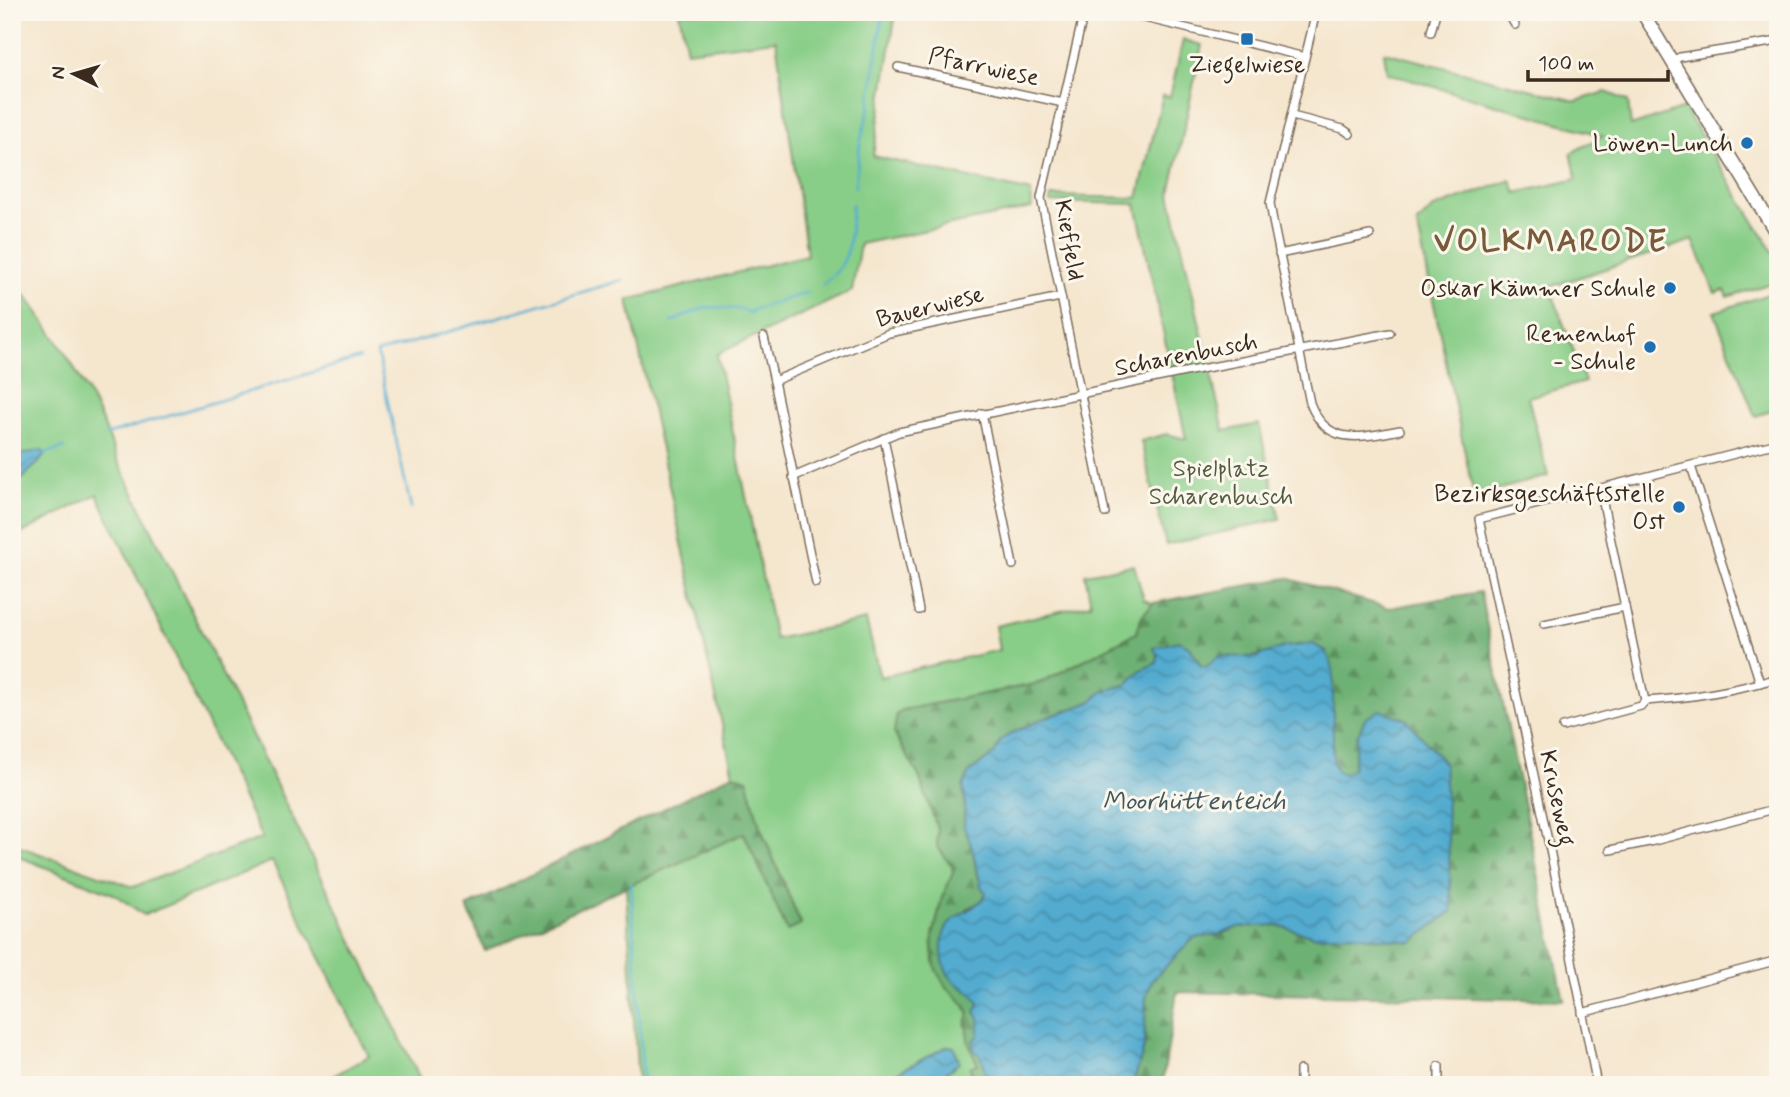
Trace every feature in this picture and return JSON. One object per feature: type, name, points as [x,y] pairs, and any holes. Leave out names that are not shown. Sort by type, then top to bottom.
[{"type":"main road","points":[[1642,12],[1778,236]]},
{"type":"street","name":"Kieffeld","points":[[1080,394],[1041,198],[1084,12]]},
{"type":"street","points":[[1120,12],[1305,57]]},
{"type":"street","points":[[1316,12],[1270,203],[1279,254],[1310,403],[1321,425],[1329,431],[1352,437],[1400,430]]},
{"type":"street","points":[[1431,32],[1436,12]]},
{"type":"street","points":[[1507,12],[1515,26]]},
{"type":"street","points":[[1671,61],[1680,57],[1778,41]]},
{"type":"street","name":"Pfarrwiese","points":[[898,67],[1063,103]]},
{"type":"street","points":[[1292,116],[1343,129],[1350,134]]},
{"type":"street","points":[[1279,254],[1370,235]]},
{"type":"street","name":"Bauerwiese","points":[[774,381],[889,333],[1060,297]]},
{"type":"street","name":"Scharenbusch","points":[[793,477],[899,432],[982,413],[1390,333]]},
{"type":"street","points":[[764,337],[816,583]]},
{"type":"street","points":[[1080,394],[1105,513]]},
{"type":"street","points":[[982,413],[1013,565]]},
{"type":"street","points":[[884,438],[919,610]]},
{"type":"street","points":[[1645,701],[1600,489],[1778,443]]},
{"type":"street","points":[[1691,466],[1760,683]]},
{"type":"street","name":"Kruseweg","points":[[1597,1085],[1479,519],[1600,489]]},
{"type":"street","points":[[1544,624],[1625,607]]},
{"type":"street","points":[[1563,727],[1641,706],[1645,701],[1690,698],[1778,678]]},
{"type":"street","points":[[1611,850],[1778,808]]},
{"type":"street","points":[[1582,1013],[1778,960]]},
{"type":"street","points":[[1439,1066],[1439,1085]]},
{"type":"street","points":[[1300,1070],[1300,1085]]},
{"type":"green space","points":[[679,12],[896,12],[873,156],[1031,192],[1032,208],[860,244],[852,291],[717,354],[775,639],[866,620],[880,677],[999,650],[995,626],[1091,604],[1085,574],[1134,565],[1144,600],[1153,603],[1142,616],[1137,633],[1040,683],[903,710],[897,714],[894,733],[919,776],[938,830],[937,846],[952,866],[953,873],[942,898],[933,936],[936,970],[946,987],[965,1005],[969,1014],[965,1024],[978,1065],[970,1067],[974,1085],[915,1085],[953,1068],[959,1062],[957,1054],[948,1046],[885,1079],[882,1085],[638,1085],[626,887],[744,833],[787,930],[801,924],[760,827],[747,779],[733,774],[628,300],[807,255],[776,40],[687,51]]},
{"type":"green space","name":"Spielplatz Scharenbusch","points":[[1183,40],[1202,45],[1170,194],[1224,431],[1259,424],[1280,519],[1166,545],[1141,441],[1167,434],[1186,439],[1136,204],[1050,202],[1051,196],[1138,198],[1163,95],[1170,97]]},
{"type":"green space","points":[[1384,52],[1576,101],[1606,92],[1628,101],[1631,126],[1684,108],[1778,260],[1778,281],[1728,297],[1725,290],[1715,293],[1693,240],[1550,287],[1585,382],[1528,397],[1548,476],[1474,496],[1417,223],[1434,208],[1511,180],[1516,193],[1577,179],[1571,153],[1603,136],[1387,73]]},
{"type":"green space","points":[[12,277],[58,342],[97,410],[117,459],[423,1085],[317,1085],[369,1056],[272,861],[144,915],[116,895],[12,854],[12,844],[133,887],[262,838],[97,494],[12,538]]},
{"type":"green space","points":[[1778,291],[1778,409],[1755,416],[1714,312]]},
{"type":"green space","points":[[1287,578],[1389,608],[1480,592],[1564,1000],[1177,992],[1162,1085],[1133,1085],[1144,1047],[1146,997],[1152,980],[1194,938],[1219,935],[1238,927],[1277,925],[1314,936],[1348,934],[1412,942],[1357,736],[1353,769],[1345,774],[1337,772],[1333,761],[1326,651],[1308,645],[1292,646],[1252,657],[1219,656],[1206,667],[1201,666],[1189,646],[1158,655],[1157,663],[1141,670],[1126,685],[1103,691],[1091,702],[1040,720],[1001,740],[995,753],[969,773],[963,787],[964,827],[972,847],[977,875],[986,892],[983,900],[967,909],[967,990],[976,997],[979,1004],[981,1055],[989,1085],[974,1085],[970,1067],[978,1064],[968,1040],[969,1014],[965,1005],[946,987],[936,970],[932,951],[942,898],[953,873],[952,866],[937,846],[938,830],[919,776],[894,733],[897,714],[903,710],[1040,683],[1136,633],[1142,616],[1153,603]]},
{"type":"green space","points":[[733,774],[747,779],[760,827],[801,925],[787,931],[744,833],[485,951],[467,907]]},
{"type":"water","points":[[40,450],[45,453],[41,460],[24,478],[12,481],[12,457]]},
{"type":"water","name":"Moorhüttenteich","points":[[1178,641],[1189,646],[1201,666],[1206,667],[1219,656],[1255,657],[1284,647],[1313,644],[1326,651],[1333,669],[1333,761],[1337,772],[1345,774],[1353,769],[1357,736],[1365,719],[1380,710],[1406,719],[1444,763],[1452,911],[1412,942],[1348,934],[1314,936],[1277,925],[1238,927],[1219,935],[1194,938],[1152,980],[1146,997],[1144,1047],[1133,1085],[989,1085],[982,1059],[974,1050],[973,1042],[979,1035],[979,1018],[975,1012],[979,1004],[972,994],[952,979],[942,956],[943,938],[950,923],[977,904],[986,893],[981,887],[972,847],[964,827],[963,787],[969,773],[995,753],[1001,740],[1040,720],[1091,702],[1103,691],[1126,685],[1141,670],[1157,663],[1158,655],[1153,648]]},
{"type":"water","points":[[948,1046],[954,1047],[959,1062],[943,1074],[913,1083],[882,1085],[885,1079]]},
{"type":"waterway","points":[[855,187],[883,12]]},
{"type":"waterway","points":[[823,284],[845,258],[850,239],[852,204]]},
{"type":"waterway","points":[[411,508],[377,353],[623,280]]},
{"type":"waterway","points":[[671,322],[706,307],[739,309],[750,313],[808,292]]},
{"type":"waterway","points":[[106,435],[360,358]]},
{"type":"waterway","points":[[45,453],[65,448]]},
{"type":"waterway","points":[[631,883],[643,1085]]},
{"type":"place","name":"Ziegelwiese","points":[[1247,39]]},
{"type":"place","name":"Löwen-Lunch","points":[[1747,143]]},
{"type":"place","name":"Oskar Kämmer Schule","points":[[1670,288]]},
{"type":"place","name":"Remenhof - Schule","points":[[1650,347]]},
{"type":"place","name":"Bezirksgeschäftsstelle Ost","points":[[1679,507]]},
{"type":"district","name":"VOLKMARODE","points":[[1551,240]]}]
